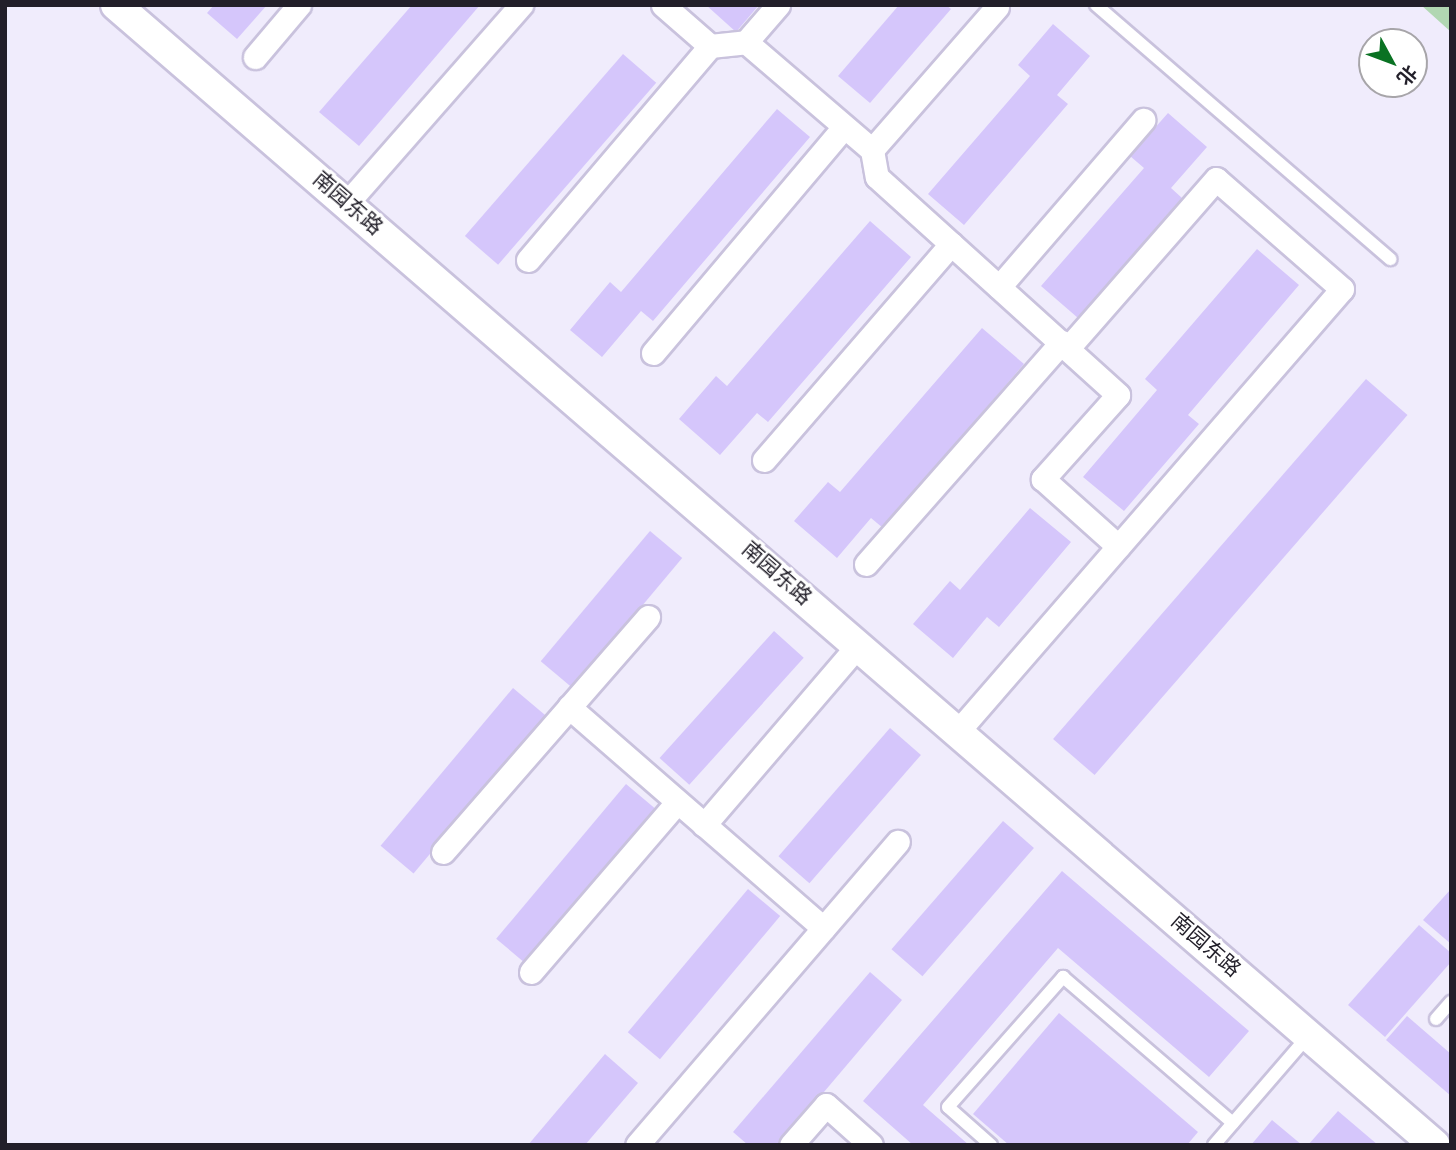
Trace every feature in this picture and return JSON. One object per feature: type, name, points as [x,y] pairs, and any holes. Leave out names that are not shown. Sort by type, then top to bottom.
[{"type":"street","name":"南园东路","points":[[116,5],[959,730],[1436,1145]]},
{"type":"street","points":[[255,57],[299,5]]},
{"type":"street","points":[[347,203],[521,5]]},
{"type":"street","points":[[663,5],[710,46]]},
{"type":"street","points":[[528,260],[710,46],[747,42],[778,5]]},
{"type":"street","points":[[872,150],[997,7]]},
{"type":"street","points":[[747,42],[872,150],[877,177],[1118,395],[1043,480],[1118,546]]},
{"type":"street","points":[[999,286],[1143,120]]},
{"type":"street","points":[[653,353],[844,127]]},
{"type":"street","points":[[866,564],[1216,179],[1342,289],[959,730]]},
{"type":"street","points":[[764,460],[951,244]]},
{"type":"street","points":[[443,852],[648,617]]},
{"type":"street","points":[[704,825],[859,644]]},
{"type":"street","points":[[569,707],[823,928]]},
{"type":"street","points":[[531,972],[677,802]]},
{"type":"street","points":[[637,1145],[898,842]]},
{"type":"street","points":[[791,1145],[825,1105],[871,1145]]},
{"type":"lane","points":[[1096,5],[1390,259]]},
{"type":"lane","points":[[991,1145],[948,1107],[1063,977],[1233,1123]]},
{"type":"lane","points":[[1436,1019],[1451,1002]]},
{"type":"lane","points":[[1214,1145],[1309,1035]]},
{"type":"green space","points":[[1421,5],[1451,5],[1451,32]]},
{"type":"building","points":[[214,5],[267,5],[237,39],[207,13]]},
{"type":"building","points":[[412,5],[480,5],[359,146],[319,112]]},
{"type":"building","points":[[706,5],[759,5],[736,32]]},
{"type":"building","points":[[899,5],[946,5],[951,9],[870,103],[838,76]]},
{"type":"building","points":[[1053,24],[1090,56],[1057,95],[1068,104],[964,225],[928,194],[1030,76],[1018,65]]},
{"type":"building","points":[[623,54],[656,83],[498,265],[465,236]]},
{"type":"building","points":[[777,109],[810,137],[653,321],[641,311],[602,357],[570,330],[610,282],[621,292]]},
{"type":"building","points":[[1168,113],[1207,147],[1171,188],[1182,198],[1078,318],[1041,286],[1144,168],[1130,156]]},
{"type":"building","points":[[870,221],[911,257],[768,422],[757,413],[720,455],[679,419],[716,376],[727,386]]},
{"type":"building","points":[[1257,249],[1299,285],[1188,415],[1199,424],[1124,511],[1083,477],[1157,390],[1145,379]]},
{"type":"building","points":[[982,328],[1024,364],[883,528],[871,518],[837,558],[794,521],[828,482],[840,492]]},
{"type":"building","points":[[1366,379],[1408,415],[1095,775],[1053,739]]},
{"type":"building","points":[[1030,508],[1071,542],[999,627],[987,617],[953,658],[913,624],[950,581],[960,590]]},
{"type":"building","points":[[650,531],[682,558],[573,688],[541,661]]},
{"type":"building","points":[[774,631],[804,658],[689,785],[660,758]]},
{"type":"building","points":[[513,688],[546,716],[414,873],[381,846]]},
{"type":"building","points":[[890,728],[921,755],[809,883],[778,856]]},
{"type":"building","points":[[626,784],[659,812],[529,966],[496,939]]},
{"type":"building","points":[[1003,821],[1034,848],[922,976],[891,949]]},
{"type":"building","points":[[1062,871],[1249,1031],[1209,1077],[1058,948],[923,1105],[969,1145],[913,1145],[863,1101]]},
{"type":"building","points":[[748,889],[780,916],[660,1059],[628,1032]]},
{"type":"building","points":[[1451,889],[1451,944],[1423,920]]},
{"type":"building","points":[[1419,925],[1451,953],[1451,962],[1385,1037],[1348,1005]]},
{"type":"building","points":[[870,972],[902,1000],[779,1145],[748,1145],[733,1132]]},
{"type":"building","points":[[1059,1013],[1198,1132],[1187,1145],[1009,1145],[973,1114]]},
{"type":"building","points":[[1407,1016],[1451,1054],[1451,1096],[1386,1040]]},
{"type":"building","points":[[605,1054],[638,1083],[585,1145],[528,1145]]},
{"type":"building","points":[[1338,1111],[1378,1145],[1308,1145]]},
{"type":"building","points":[[1272,1120],[1302,1145],[1251,1145]]}]
